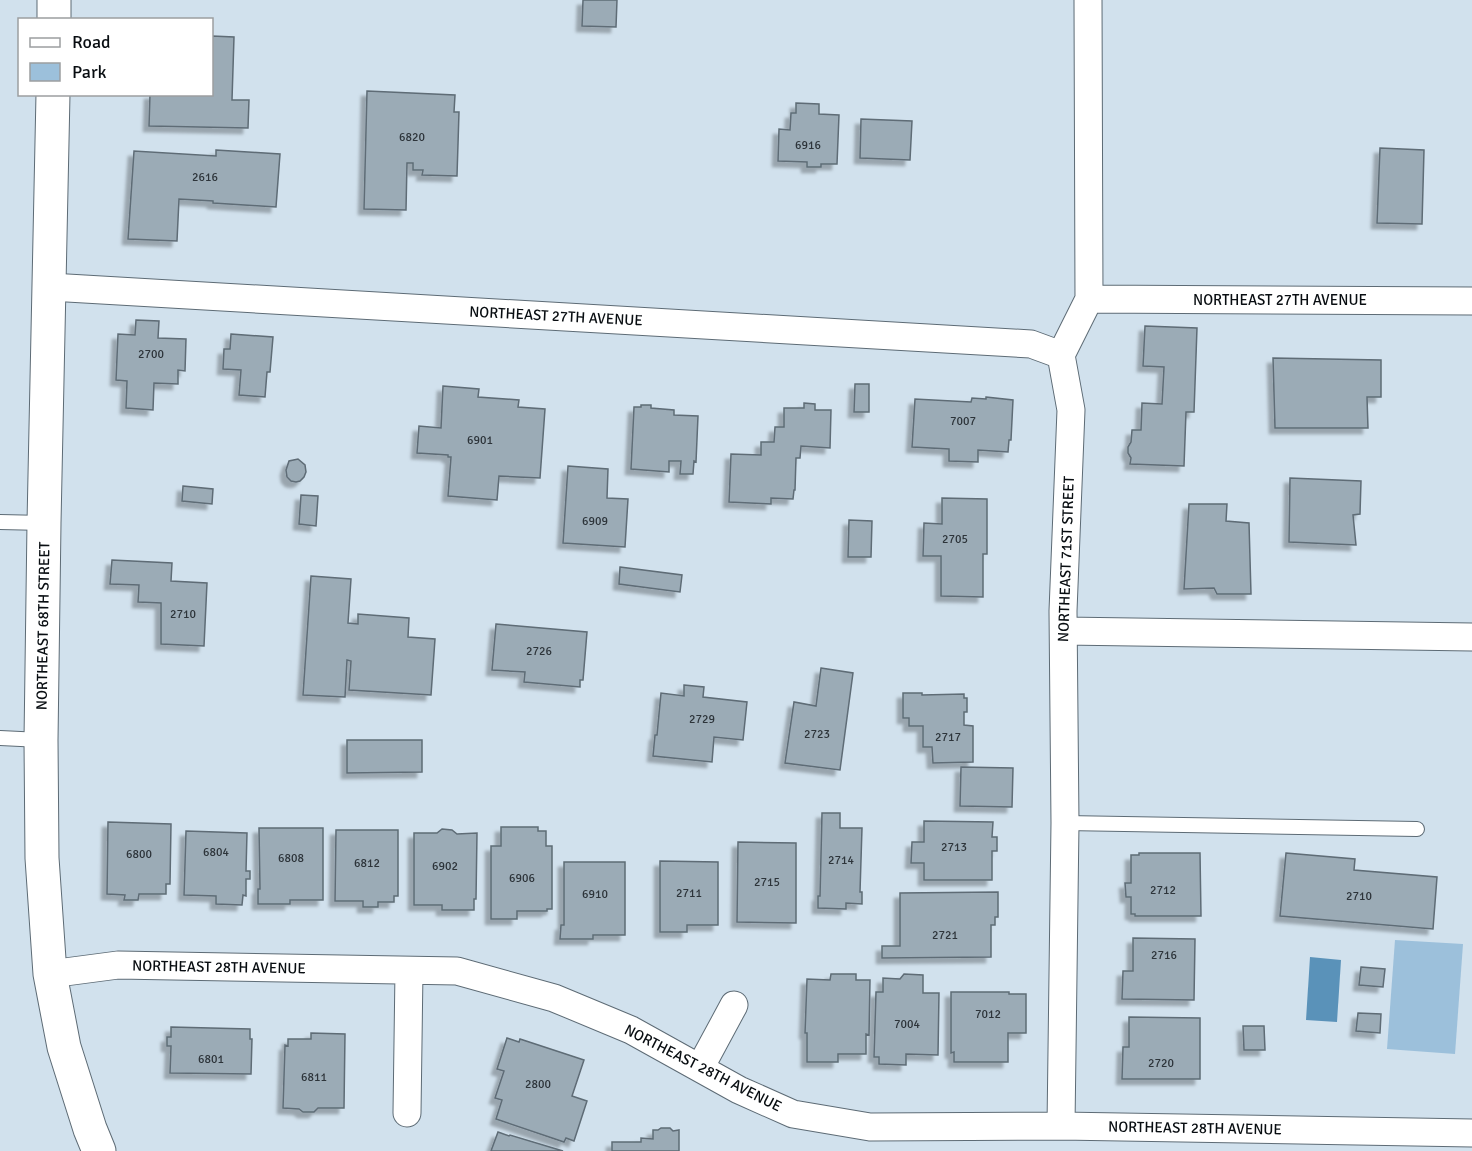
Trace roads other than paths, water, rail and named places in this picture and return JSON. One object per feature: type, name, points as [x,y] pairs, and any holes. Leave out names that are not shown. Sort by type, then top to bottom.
[{"type":"street","points":[[54,0],[54,18]]},
{"type":"street","points":[[1061,355],[1089,299],[1088,0]]},
{"type":"street","name":"NORTHEAST 68TH STREET","points":[[53,96],[44,523],[42,858],[50,974],[64,1047],[99,1151]]},
{"type":"street","name":"NORTHEAST 27TH AVENUE","points":[[50,287],[1031,344],[1061,355]]},
{"type":"street","name":"NORTHEAST 27TH AVENUE","points":[[1089,299],[1472,301]]},
{"type":"street","name":"NORTHEAST 71ST STREET","points":[[1061,355],[1071,410],[1064,632],[1065,823],[1061,1126]]},
{"type":"street","points":[[1064,632],[1472,637]]},
{"type":"street","name":"NORTHEAST 28TH AVENUE","points":[[50,974],[118,965],[457,971],[554,998],[631,1030],[740,1090],[793,1114],[870,1128],[1061,1126],[1472,1133]]},
{"type":"street","points":[[407,1113],[409,971]]},
{"type":"street","points":[[700,1068],[734,1005]]},
{"type":"lane","points":[[0,522],[44,523]]},
{"type":"lane","points":[[0,738],[41,740]]},
{"type":"lane","points":[[1065,823],[1417,829]]}]
